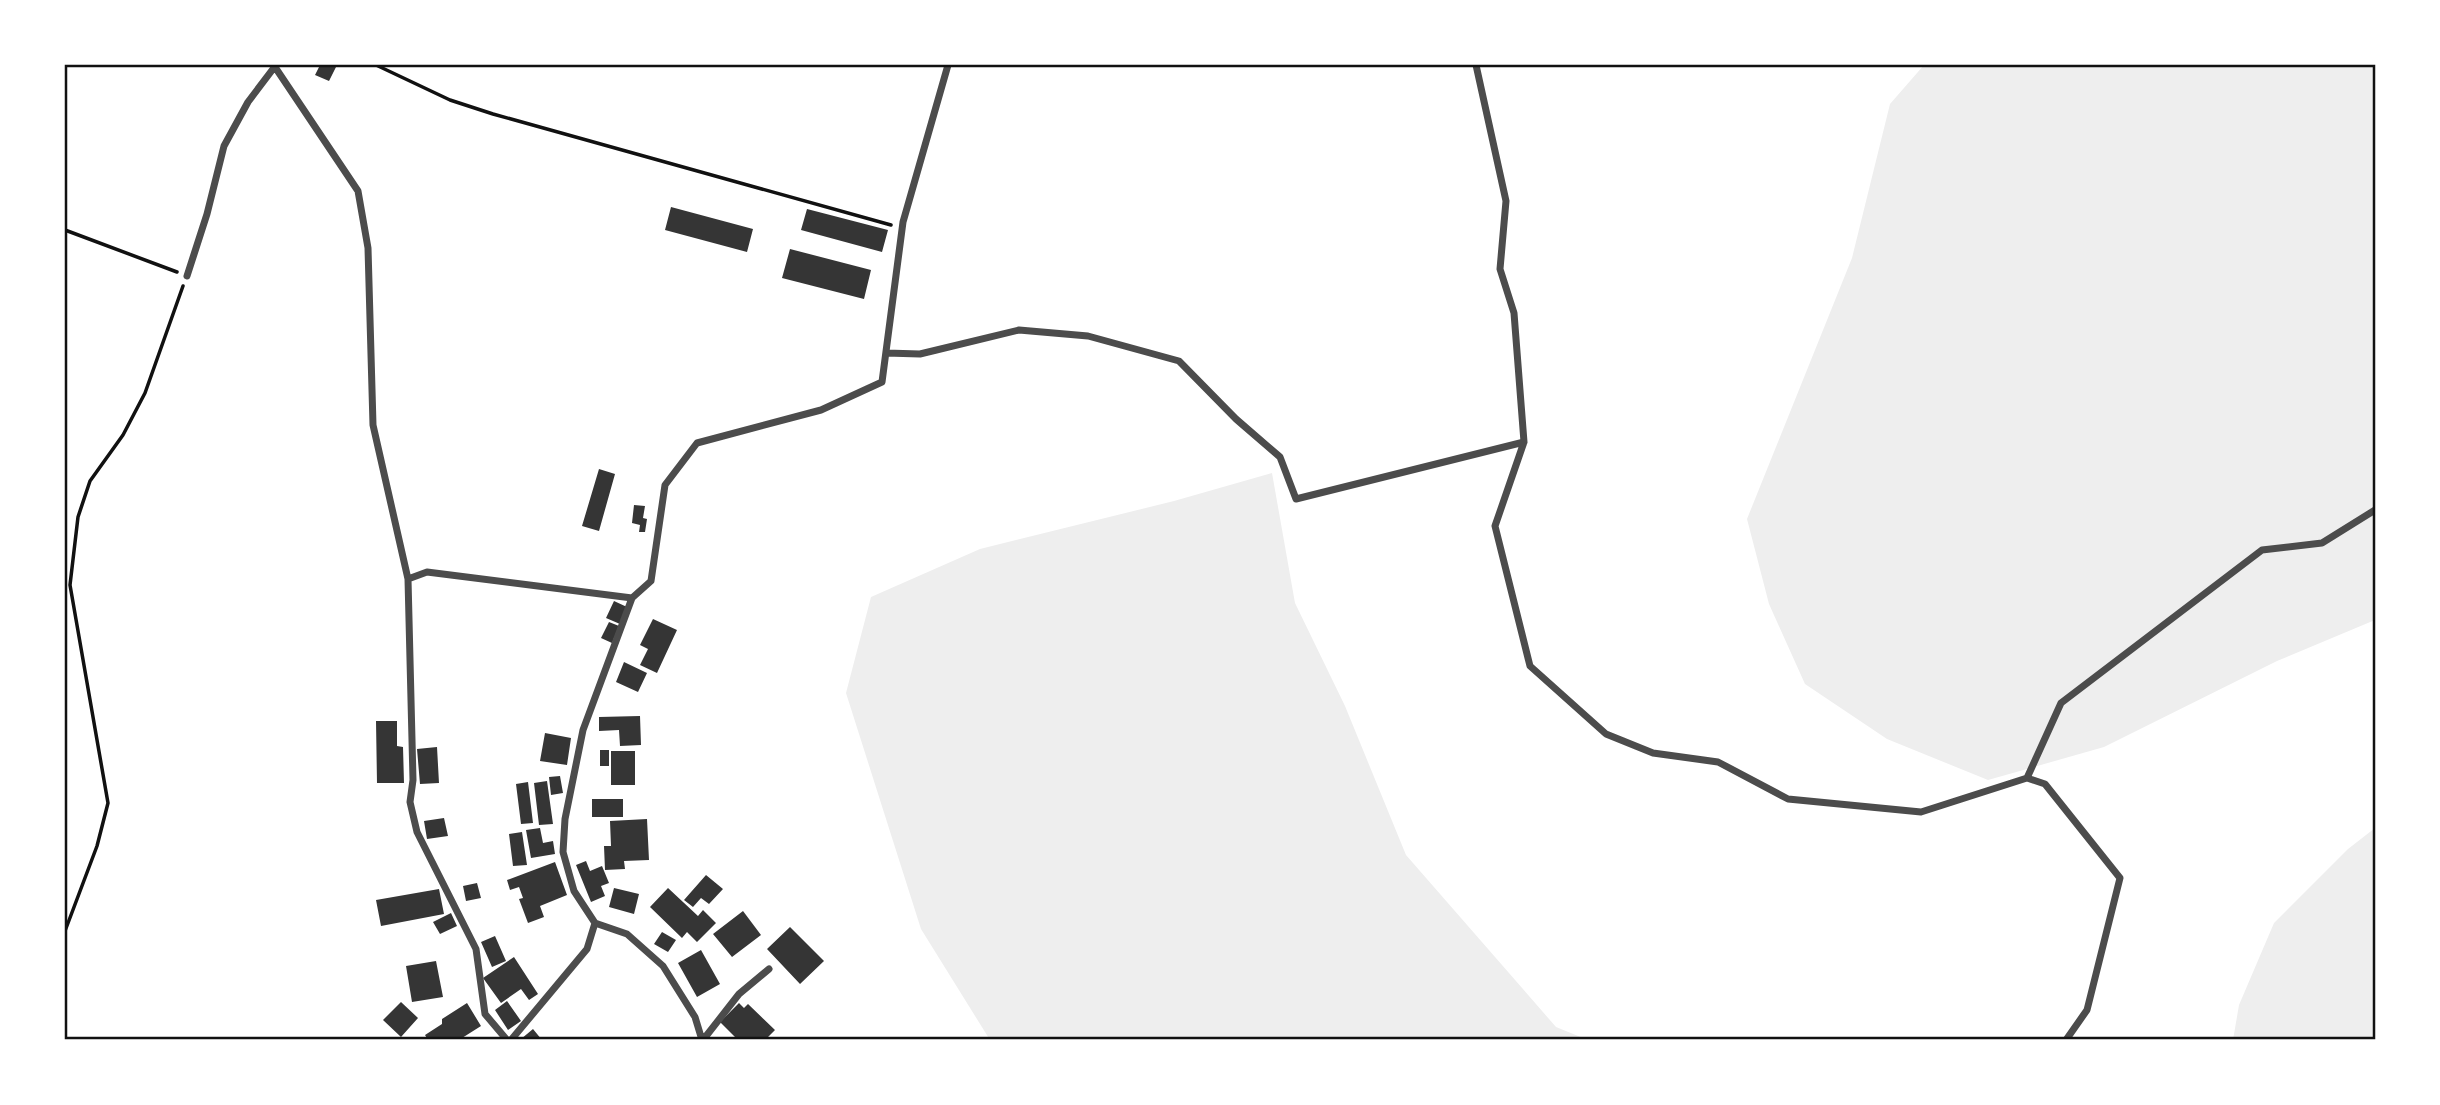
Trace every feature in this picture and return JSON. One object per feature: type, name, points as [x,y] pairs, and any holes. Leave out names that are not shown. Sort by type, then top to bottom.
[{"type":"street","points":[[702,1040],[695,1017],[663,966],[627,934],[595,923],[574,891],[563,852],[565,819],[583,730],[632,598],[651,581],[665,485],[697,443],[821,410],[882,382],[902,228],[948,65]]},
{"type":"street","points":[[1476,65],[1506,201],[1500,269],[1514,313],[1524,442],[1495,526],[1530,666],[1606,734],[1653,753],[1718,762],[1788,799],[1921,812],[2027,778],[2045,784],[2120,878],[2087,1010],[2066,1040]]},
{"type":"street","points":[[187,276],[207,214],[224,146],[248,102],[276,66],[358,191],[368,248],[373,425],[408,579],[414,780],[410,802],[416,832],[476,949],[485,1014],[509,1040],[587,949],[595,923]]},
{"type":"street","points":[[886,353],[920,354],[1019,330],[1088,336],[1179,361],[1236,419],[1280,457],[1296,499],[1524,442]]},
{"type":"street","points":[[2027,778],[2061,703],[2262,550],[2322,544],[2375,510]]},
{"type":"street","points":[[408,579],[427,572],[632,598]]},
{"type":"street","points":[[702,1040],[739,994],[769,969]]},
{"type":"path","points":[[376,65],[450,100],[493,114],[902,228]]},
{"type":"path","points":[[65,230],[187,276],[145,393],[123,435],[90,481],[78,517],[67,584],[108,803],[97,846],[65,930]]},
{"type":"shaded area","points":[[1924,65],[2375,65],[2375,620],[2277,661],[2104,747],[1988,780],[1887,739],[1805,684],[1769,604],[1747,519],[1852,258],[1890,104]]},
{"type":"shaded area","points":[[1272,473],[1295,603],[1345,706],[1406,855],[1556,1027],[1588,1040],[990,1040],[921,929],[846,693],[871,597],[980,549],[1174,501]]},
{"type":"shaded area","points":[[2375,828],[2375,1040],[2233,1040],[2239,1005],[2274,923],[2348,849]]},
{"type":"building","points":[[320,65],[336,67],[329,81],[315,75]]},
{"type":"building","points":[[671,207],[753,229],[747,252],[665,230]]},
{"type":"building","points":[[807,209],[888,230],[882,252],[801,230]]},
{"type":"building","points":[[790,249],[871,270],[864,299],[782,278]]},
{"type":"building","points":[[599,469],[615,474],[599,531],[582,526]]},
{"type":"building","points":[[634,505],[645,506],[645,532],[639,532],[640,525],[632,523]]},
{"type":"building","points":[[614,601],[627,607],[620,624],[606,618]]},
{"type":"building","points":[[653,619],[677,630],[657,673],[640,665],[648,649],[640,645]]},
{"type":"building","points":[[609,622],[619,626],[612,643],[601,638]]},
{"type":"building","points":[[624,662],[647,673],[638,692],[616,682]]},
{"type":"building","points":[[640,716],[641,745],[620,746],[619,730],[599,731],[599,717]]},
{"type":"building","points":[[376,721],[397,721],[397,746],[403,747],[404,783],[377,783]]},
{"type":"building","points":[[545,733],[571,738],[567,765],[540,761]]},
{"type":"building","points":[[437,747],[439,783],[420,784],[417,749]]},
{"type":"building","points":[[600,750],[609,750],[609,766],[600,766]]},
{"type":"building","points":[[611,751],[635,751],[635,785],[611,785]]},
{"type":"building","points":[[560,776],[563,793],[551,795],[549,777]]},
{"type":"building","points":[[547,781],[553,824],[539,825],[534,783]]},
{"type":"building","points":[[528,782],[533,823],[521,824],[516,784]]},
{"type":"building","points":[[592,799],[623,799],[623,817],[592,817]]},
{"type":"building","points":[[444,818],[448,836],[427,839],[424,821]]},
{"type":"building","points":[[647,819],[649,860],[624,861],[625,869],[605,870],[604,846],[611,846],[610,821]]},
{"type":"building","points":[[540,828],[543,843],[553,841],[555,854],[531,858],[526,830]]},
{"type":"building","points":[[522,832],[527,865],[513,866],[509,834]]},
{"type":"building","points":[[586,861],[590,871],[602,866],[609,883],[601,886],[605,896],[591,902],[576,865]]},
{"type":"building","points":[[555,862],[567,895],[540,906],[544,917],[528,923],[519,899],[523,898],[519,887],[510,890],[507,880]]},
{"type":"building","points":[[706,875],[723,889],[709,904],[701,898],[693,907],[684,900]]},
{"type":"building","points":[[477,883],[481,898],[466,901],[463,886]]},
{"type":"building","points":[[614,888],[639,894],[634,914],[609,907]]},
{"type":"building","points":[[668,888],[698,916],[703,910],[716,923],[697,942],[687,932],[682,938],[650,907]]},
{"type":"building","points":[[439,889],[444,914],[381,926],[376,900]]},
{"type":"building","points":[[743,911],[761,935],[732,957],[713,934]]},
{"type":"building","points":[[451,913],[457,926],[440,934],[433,922]]},
{"type":"building","points":[[790,927],[824,961],[800,984],[767,949]]},
{"type":"building","points":[[662,932],[676,940],[668,952],[654,944]]},
{"type":"building","points":[[495,936],[506,961],[492,967],[481,942]]},
{"type":"building","points":[[701,950],[720,984],[697,997],[678,963]]},
{"type":"building","points":[[514,957],[538,994],[529,1000],[521,989],[501,1003],[483,978]]},
{"type":"building","points":[[436,961],[443,997],[412,1002],[406,966]]},
{"type":"building","points":[[507,1001],[521,1021],[508,1030],[495,1010]]},
{"type":"building","points":[[401,1002],[418,1018],[401,1037],[383,1020]]},
{"type":"building","points":[[467,1003],[481,1026],[462,1038],[464,1040],[428,1040],[425,1035],[442,1024],[442,1019]]},
{"type":"building","points":[[739,1003],[744,1008],[748,1004],[775,1030],[765,1040],[738,1040],[720,1022]]},
{"type":"building","points":[[533,1029],[542,1040],[521,1039]]}]
